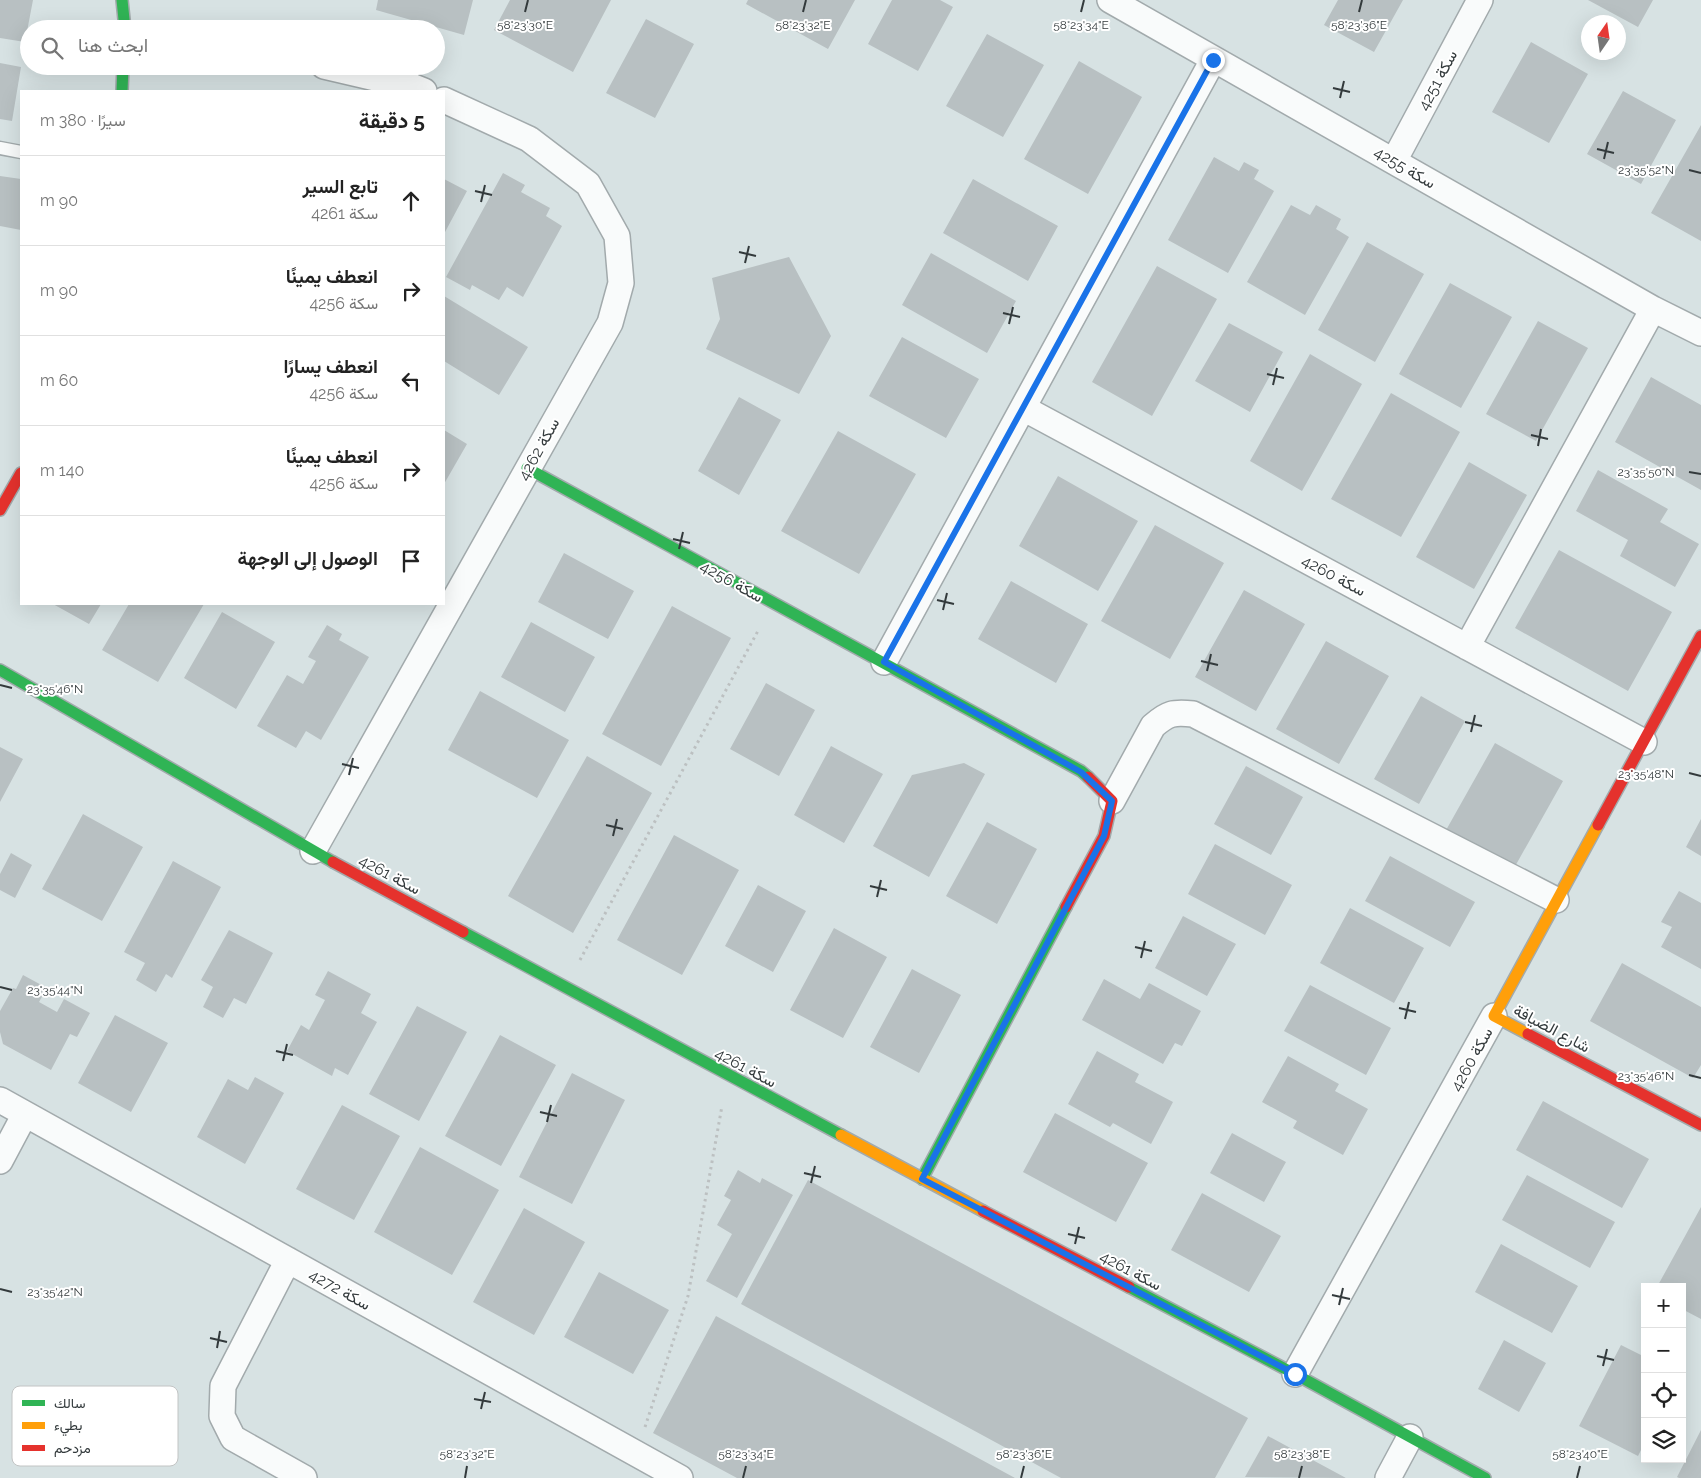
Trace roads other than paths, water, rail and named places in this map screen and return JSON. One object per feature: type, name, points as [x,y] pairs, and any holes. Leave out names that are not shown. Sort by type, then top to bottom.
[{"type":"street","points":[[122,0],[128,20]]},
{"type":"street","name":"سكة 4255","points":[[1110,0],[1653,309],[1701,333]]},
{"type":"street","name":"سكة 4251","points":[[1394,161],[1480,0]]},
{"type":"street","points":[[884,662],[1213,60]]},
{"type":"street","points":[[122,90],[123,75]]},
{"type":"street","points":[[363,75],[422,90]]},
{"type":"street","name":"سكة 4262","points":[[312,850],[610,323],[621,283],[617,236],[588,184],[529,139],[445,100]]},
{"type":"street","points":[[1467,647],[1653,309]]},
{"type":"street","name":"سكة 4260","points":[[1023,408],[1644,742]]},
{"type":"street","name":"سكة 4256","points":[[528,468],[1081,772],[1112,801]]},
{"type":"street","points":[[0,510],[20,474]]},
{"type":"street","name":"سكة 4260","points":[[1295,1374],[1494,1016],[1701,636]]},
{"type":"street","name":"سكة 4261","points":[[0,670],[312,850],[727,1075],[1295,1374],[1485,1478]]},
{"type":"street","points":[[922,1179],[1104,836],[1112,801],[1153,726],[1162,718],[1176,712],[1193,714],[1556,900]]},
{"type":"street","name":"شارع الضيافة","points":[[1494,1016],[1701,1125]]},
{"type":"street","name":"سكة 4272","points":[[0,1100],[680,1478]]},
{"type":"street","points":[[0,1161],[25,1114]]},
{"type":"street","points":[[288,1260],[222,1386],[222,1416],[233,1438],[304,1478]]},
{"type":"street","points":[[1388,1478],[1410,1437]]},
{"type":"lane","points":[[0,148],[20,152]]}]
